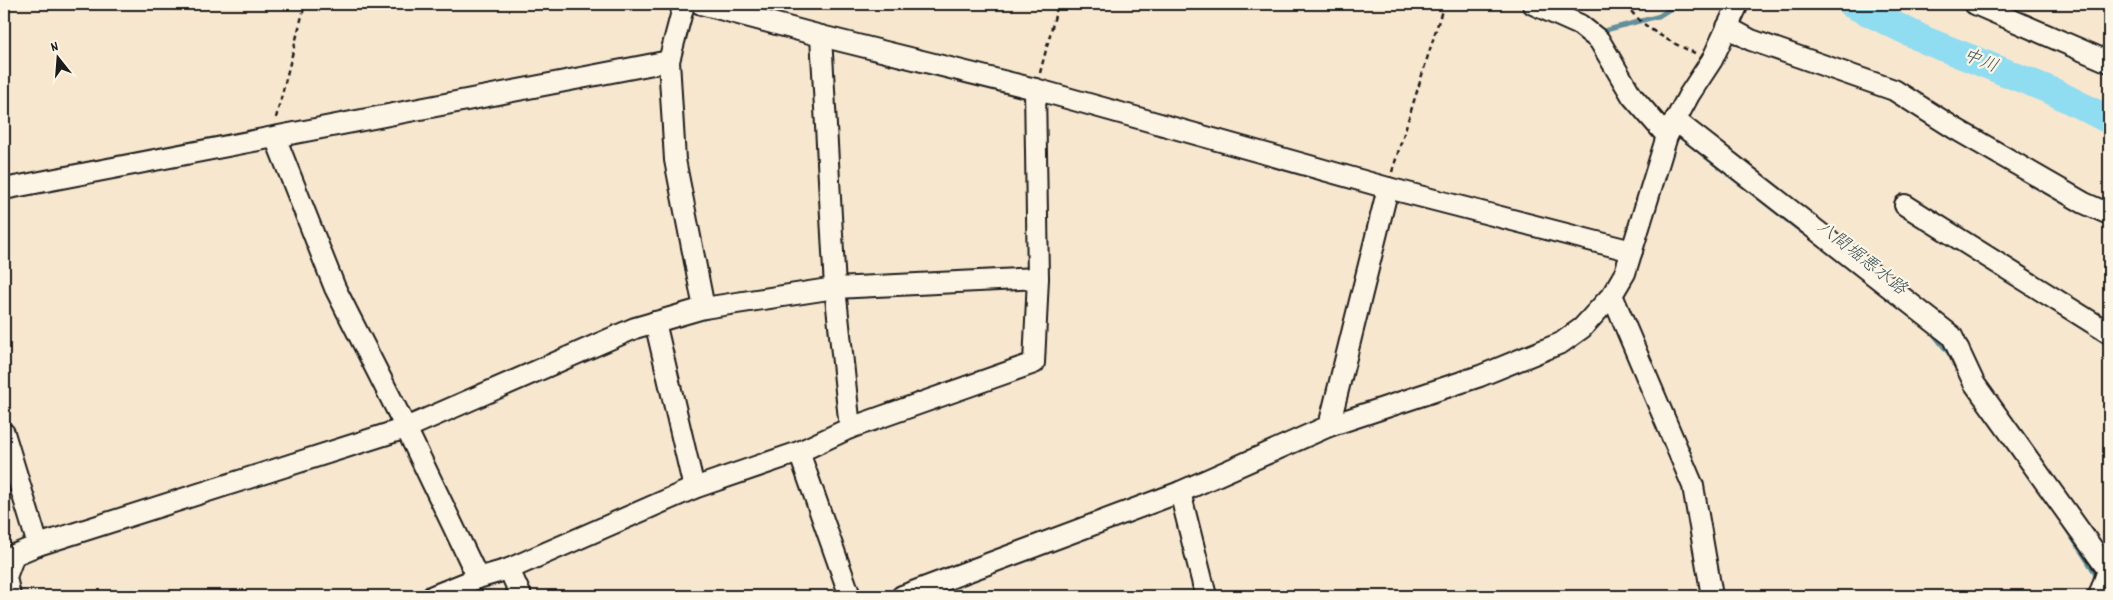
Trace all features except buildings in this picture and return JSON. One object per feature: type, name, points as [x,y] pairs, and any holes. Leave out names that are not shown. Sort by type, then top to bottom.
[{"type":"street","points":[[684,4],[669,61],[675,160],[704,308]]},
{"type":"street","points":[[701,4],[1035,89],[1388,188],[1632,251]]},
{"type":"street","points":[[1533,4],[1580,25],[1599,40],[1632,96],[1671,128],[1952,336],[1974,383],[2108,568],[2099,596]]},
{"type":"street","points":[[1974,4],[2109,62]]},
{"type":"street","points":[[902,596],[1180,492],[1329,426],[1480,376],[1561,343],[1582,328],[1612,295],[1625,273],[1671,128],[1712,60],[1733,13]]},
{"type":"street","points":[[1733,13],[1751,40],[1894,90],[1954,128],[2084,203],[2109,214]]},
{"type":"street","points":[[821,36],[835,288],[850,428]]},
{"type":"street","points":[[4,190],[669,61]]},
{"type":"street","points":[[433,596],[508,568],[694,488],[799,452],[850,428],[1034,363],[1038,278],[1035,89]]},
{"type":"street","points":[[276,137],[326,270],[406,428],[478,578]]},
{"type":"street","points":[[1329,426],[1388,188]]},
{"type":"street","points":[[1905,205],[2109,333]]},
{"type":"street","points":[[10,596],[6,577],[14,555],[38,545],[406,428],[635,328],[704,308],[835,288],[1038,278]]},
{"type":"street","points":[[1612,295],[1693,486],[1712,596]]},
{"type":"street","points":[[655,322],[694,488]]},
{"type":"street","points":[[4,434],[38,545]]},
{"type":"street","points":[[799,452],[850,596]]},
{"type":"street","points":[[1180,492],[1206,596]]},
{"type":"street","points":[[508,568],[522,596]]},
{"type":"path","points":[[276,137],[276,114],[305,4]]},
{"type":"path","points":[[1035,89],[1058,4]]},
{"type":"path","points":[[1388,188],[1444,4]]},
{"type":"path","points":[[1626,4],[1631,11],[1668,41],[1712,60]]},
{"type":"waterway","points":[[1603,31],[1659,16],[1678,4]]},
{"type":"waterway","name":"中川","points":[[1851,4],[1927,41],[2052,91],[2109,120]]},
{"type":"waterway","name":"八間堀悪水路","points":[[1674,132],[1802,232]]},
{"type":"waterway","name":"八間堀悪水路","points":[[1931,331],[1951,356]]},
{"type":"waterway","name":"八間堀悪水路","points":[[2064,525],[2099,579]]}]
